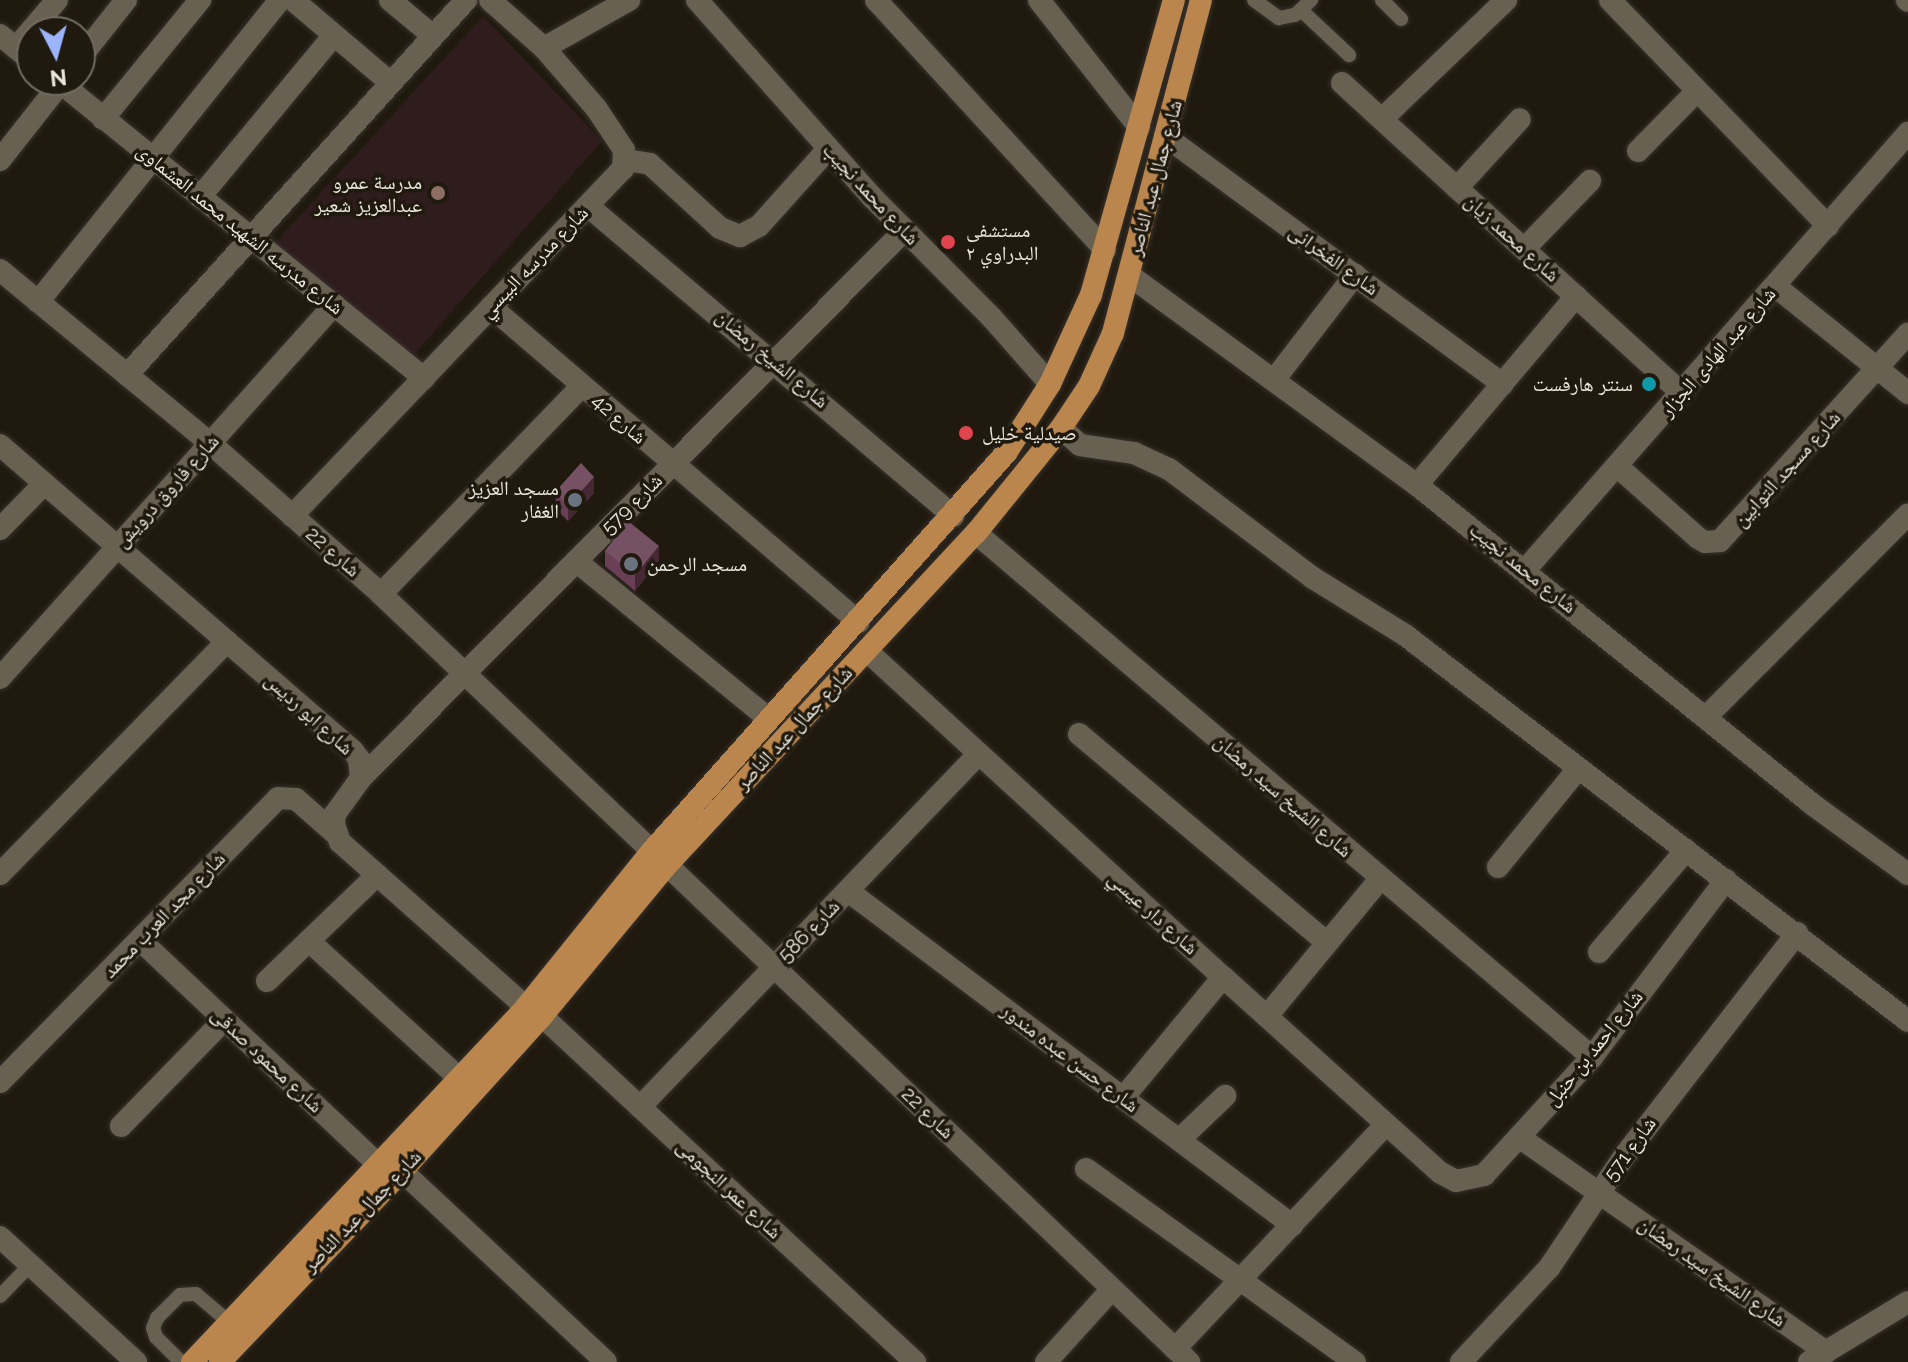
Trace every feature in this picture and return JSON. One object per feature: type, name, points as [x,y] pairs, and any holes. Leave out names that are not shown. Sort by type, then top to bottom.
[{"type":"main road","name":"شارع جمال عبد الناصر","points":[[192,1362],[235,1330],[391,1172],[534,1011],[660,858],[768,718],[859,622],[1006,453],[1050,384],[1082,318],[1105,250],[1174,0]]},
{"type":"main road","name":"شارع جمال عبد الناصر","points":[[660,858],[867,651],[976,533],[1061,428],[1102,360],[1129,275],[1201,0]]},
{"type":"main road","name":"شارع جمال عبد الناصر","points":[[391,1172],[459,1078],[534,1011]]},
{"type":"main road","name":"شارع جمال عبد الناصر","points":[[220,1362],[235,1330]]},
{"type":"street","points":[[43,16],[57,0]]},
{"type":"street","points":[[96,38],[126,0]]},
{"type":"street","points":[[103,119],[200,0]]},
{"type":"street","points":[[38,302],[280,0]]},
{"type":"street","points":[[293,0],[391,83]]},
{"type":"street","points":[[390,0],[433,36]]},
{"type":"street","points":[[127,375],[466,0]]},
{"type":"street","points":[[490,0],[544,48],[604,118],[624,150],[626,160],[650,164],[720,228],[740,236],[759,226],[828,149]]},
{"type":"street","points":[[544,48],[629,0]]},
{"type":"street","name":"شارع محمد نجيب","points":[[697,0],[828,149],[904,231],[973,298],[1050,384]]},
{"type":"street","points":[[876,0],[1105,250]]},
{"type":"street","points":[[1039,0],[1139,127]]},
{"type":"street","points":[[1382,119],[1506,0]]},
{"type":"street","points":[[1610,0],[1828,226]]},
{"type":"street","points":[[200,197],[334,35]]},
{"type":"street","name":"شارع محمد زيان","points":[[1342,83],[1682,393]]},
{"type":"street","points":[[1638,151],[1697,91]]},
{"type":"street","points":[[0,160],[49,96]]},
{"type":"street","name":"شارع مدرسه الشهيد محمد العشماوى","points":[[77,96],[424,378]]},
{"type":"street","points":[[1457,188],[1520,119]]},
{"type":"street","name":"شارع عبد الهادى الجزار","points":[[1526,569],[1908,133]]},
{"type":"street","name":"شارع الفخرانى","points":[[1165,136],[1503,384]]},
{"type":"street","name":"شارع مدرسه البيسي","points":[[292,516],[623,169],[626,160]]},
{"type":"street","points":[[1524,249],[1590,181]]},
{"type":"street","name":"شارع الشيخ رمضان","points":[[588,206],[775,361],[953,516]]},
{"type":"street","name":"شارع 579","points":[[361,778],[904,231]]},
{"type":"street","name":"شارع 22","points":[[0,270],[210,443],[381,594],[1182,1356]]},
{"type":"street","name":"شارع محمد نجيب","points":[[1129,275],[1417,485],[1526,569],[1812,804],[1908,874]]},
{"type":"street","points":[[1274,380],[1355,275]]},
{"type":"street","points":[[1775,286],[1908,393]]},
{"type":"street","points":[[1417,485],[1576,296]]},
{"type":"street","name":"شارع فاروق درويش","points":[[0,678],[334,305]]},
{"type":"street","name":"شارع 42","points":[[491,307],[859,622]]},
{"type":"street","name":"شارع مسجد التوابين","points":[[1618,467],[1698,538],[1705,542],[1720,541],[1908,334]]},
{"type":"street","points":[[381,594],[582,386]]},
{"type":"street","points":[[1061,428],[1080,445],[1134,453],[1169,469],[1313,578],[1405,635],[1908,1021]]},
{"type":"street","name":"شارع ابو رديس","points":[[0,445],[353,751],[359,759],[361,778],[339,805],[334,824],[336,834]]},
{"type":"street","points":[[0,529],[44,484]]},
{"type":"street","points":[[1706,717],[1903,528]]},
{"type":"street","name":"شارع الشيخ سيد رمضان","points":[[976,533],[1592,1057]]},
{"type":"street","points":[[576,561],[768,718]]},
{"type":"street","points":[[0,874],[227,641]]},
{"type":"street","name":"شارع دار عيسي","points":[[867,651],[1441,1173]]},
{"type":"street","points":[[1079,734],[1327,943]]},
{"type":"street","name":"شارع 586","points":[[640,1107],[978,755]]},
{"type":"street","points":[[1498,867],[1578,769]]},
{"type":"street","name":"شارع مجد العرب محمد","points":[[0,1082],[278,798],[296,799],[336,834]]},
{"type":"street","points":[[336,834],[340,842],[534,1011]]},
{"type":"street","points":[[1599,952],[1686,850]]},
{"type":"street","points":[[267,981],[377,875]]},
{"type":"street","points":[[1267,1016],[1380,879]]},
{"type":"street","name":"شارع احمد بن حنبل","points":[[1441,1173],[1456,1181],[1484,1175],[1592,1057],[1726,880]]},
{"type":"street","name":"شارع حسن عبده مندور","points":[[848,891],[1292,1225]]},
{"type":"street","name":"شارع 571","points":[[1461,1362],[1549,1268],[1599,1193],[1797,933]]},
{"type":"street","name":"شارع محمود صدقى","points":[[140,940],[391,1172],[606,1362]]},
{"type":"street","points":[[309,941],[459,1078]]},
{"type":"street","points":[[1123,1098],[1223,977]]},
{"type":"street","name":"شارع عمر النجومى","points":[[534,1011],[915,1362]]},
{"type":"street","points":[[121,1126],[224,1020]]},
{"type":"street","points":[[1179,1140],[1225,1096]]},
{"type":"street","points":[[1182,1356],[1239,1280],[1386,1124]]},
{"type":"street","name":"شارع الشيخ سيد رمضان","points":[[1519,1137],[1599,1193],[1817,1357]]},
{"type":"street","points":[[1086,1169],[1355,1362]]},
{"type":"street","points":[[0,1237],[136,1362]]},
{"type":"street","points":[[1046,1362],[1112,1289]]},
{"type":"street","points":[[1817,1357],[1908,1302]]},
{"type":"street","points":[[234,1362],[235,1330]]},
{"type":"lane","points":[[1254,0],[1279,18],[1287,18],[1306,5],[1349,55]]},
{"type":"lane","points":[[1382,0],[1401,19]]},
{"type":"lane","points":[[0,1296],[30,1265]]},
{"type":"lane","points":[[181,1362],[156,1337],[153,1328],[157,1318],[180,1295],[196,1294],[235,1330]]},
{"type":"shaded area","name":"مدرسة عمرو عبدالعزيز شعير","points":[[483,16],[602,141],[409,360],[273,245]]},
{"type":"building","points":[[581,463],[594,477],[568,506],[555,492]]},
{"type":"building","points":[[628,521],[659,546],[635,575],[605,551]]},
{"type":"place","name":"مدرسة عمرو عبدالعزيز شعير","points":[[438,193]]},
{"type":"place","name":"مستشفى البدراوي ٢","points":[[948,242]]},
{"type":"place","name":"سنتر هارفست","points":[[1649,384]]},
{"type":"place","name":"صيدلية خليل","points":[[966,433]]},
{"type":"place","name":"مسجد العزيز الغفار","points":[[575,500]]},
{"type":"place","name":"مسجد الرحمن","points":[[631,564]]}]
